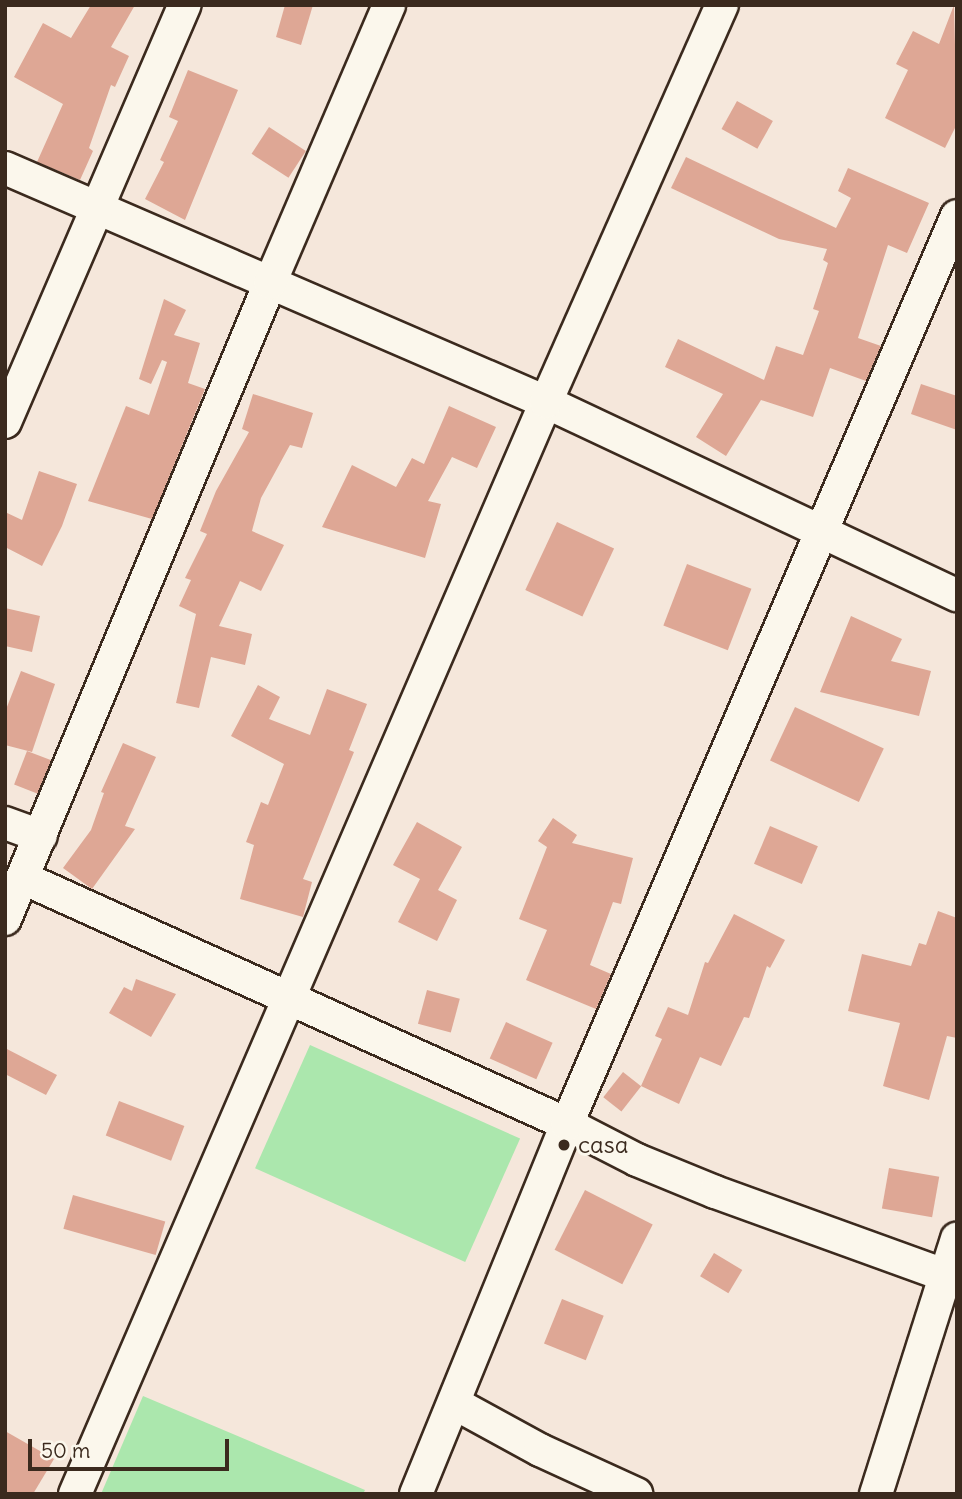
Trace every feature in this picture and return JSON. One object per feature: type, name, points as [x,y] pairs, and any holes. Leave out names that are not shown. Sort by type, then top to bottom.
[{"type":"street","points":[[5,422],[184,5]]},
{"type":"street","points":[[5,919],[389,5]]},
{"type":"street","points":[[75,1494],[546,402],[722,5]]},
{"type":"street","points":[[5,168],[546,402],[957,595]]},
{"type":"street","points":[[416,1494],[567,1124],[957,216]]},
{"type":"street","points":[[5,823],[41,836]]},
{"type":"street","points":[[23,878],[567,1124],[637,1160],[715,1192],[944,1275]]},
{"type":"street","points":[[876,1494],[957,1239]]},
{"type":"street","points":[[453,1403],[540,1450],[636,1494]]},
{"type":"green space","points":[[310,1045],[520,1139],[465,1262],[255,1168]]},
{"type":"green space","points":[[143,1396],[365,1490],[363,1494],[101,1494]]},
{"type":"building","points":[[91,5],[135,5],[111,47],[129,56],[115,87],[111,85],[89,148],[93,151],[80,180],[37,162],[63,104],[14,77],[43,23],[71,38]]},
{"type":"building","points":[[285,5],[313,5],[301,45],[276,37]]},
{"type":"building","points":[[954,5],[957,124],[945,148],[885,118],[908,70],[896,64],[913,31],[939,44]]},
{"type":"building","points":[[188,70],[238,90],[185,220],[145,199],[164,162],[160,160],[178,121],[169,117]]},
{"type":"building","points":[[737,101],[773,121],[757,149],[721,129]]},
{"type":"building","points":[[269,127],[306,151],[288,178],[252,154]]},
{"type":"building","points":[[686,157],[836,228],[851,198],[838,191],[848,168],[929,203],[907,253],[888,245],[858,338],[881,346],[866,381],[830,368],[813,417],[761,400],[726,456],[696,437],[723,394],[665,367],[678,339],[764,380],[776,346],[803,355],[819,311],[813,309],[828,263],[823,260],[827,249],[779,239],[671,188]]},
{"type":"building","points":[[164,299],[186,310],[174,335],[200,343],[188,383],[205,389],[152,519],[88,501],[126,406],[149,415],[167,362],[162,360],[151,384],[139,379]]},
{"type":"building","points":[[921,384],[957,396],[957,430],[911,414]]},
{"type":"building","points":[[253,394],[313,413],[302,448],[290,445],[261,498],[252,531],[284,545],[261,591],[240,581],[219,626],[252,634],[245,665],[211,657],[199,708],[176,703],[196,614],[179,606],[191,580],[185,578],[207,534],[200,531],[216,491],[249,432],[242,429]]},
{"type":"building","points":[[449,406],[496,427],[477,468],[452,457],[428,501],[441,504],[425,558],[322,527],[352,465],[396,487],[412,458],[424,464]]},
{"type":"building","points":[[39,471],[77,484],[62,526],[42,566],[5,547],[5,512],[22,520]]},
{"type":"building","points":[[557,522],[614,549],[582,617],[525,590]]},
{"type":"building","points":[[687,564],[751,589],[728,650],[663,626]]},
{"type":"building","points":[[5,608],[40,616],[32,652],[5,646]]},
{"type":"building","points":[[851,616],[902,639],[891,661],[931,671],[919,716],[820,692]]},
{"type":"building","points":[[21,671],[55,684],[32,752],[5,745],[5,712]]},
{"type":"building","points":[[258,685],[280,697],[269,719],[310,735],[327,689],[367,704],[349,750],[354,752],[303,879],[312,882],[303,917],[240,899],[254,845],[246,842],[261,802],[268,805],[284,764],[231,736]]},
{"type":"building","points":[[795,707],[884,748],[859,802],[770,760]]},
{"type":"building","points":[[123,743],[156,757],[125,826],[135,829],[92,889],[63,868],[91,830],[104,793],[101,792]]},
{"type":"building","points":[[27,751],[51,760],[38,794],[14,785]]},
{"type":"building","points":[[553,818],[577,835],[572,843],[633,858],[621,904],[613,902],[590,965],[611,974],[596,1009],[526,980],[547,930],[519,919],[547,847],[538,841]]},
{"type":"building","points":[[417,822],[462,847],[438,890],[457,900],[437,941],[398,922],[420,879],[393,865]]},
{"type":"building","points":[[770,826],[818,846],[802,884],[754,864]]},
{"type":"building","points":[[938,911],[957,918],[957,1038],[947,1036],[929,1100],[883,1086],[900,1023],[848,1011],[862,954],[911,966],[919,943],[926,945]]},
{"type":"building","points":[[734,914],[785,940],[770,968],[767,966],[749,1018],[744,1017],[721,1066],[700,1057],[679,1104],[641,1086],[662,1039],[655,1036],[668,1007],[688,1015],[705,962],[708,963]]},
{"type":"building","points":[[136,979],[176,994],[151,1037],[109,1013],[124,987],[132,991]]},
{"type":"building","points":[[427,990],[460,999],[451,1033],[418,1024]]},
{"type":"building","points":[[506,1022],[553,1043],[536,1079],[490,1059]]},
{"type":"building","points":[[5,1048],[57,1075],[46,1095],[5,1074]]},
{"type":"building","points":[[623,1072],[641,1086],[621,1111],[603,1097]]},
{"type":"building","points":[[119,1101],[184,1126],[171,1161],[106,1136]]},
{"type":"building","points":[[889,1168],[939,1177],[932,1217],[882,1208]]},
{"type":"building","points":[[585,1190],[653,1225],[622,1284],[555,1250]]},
{"type":"building","points":[[73,1195],[165,1221],[156,1255],[63,1229]]},
{"type":"building","points":[[714,1253],[742,1270],[728,1293],[700,1276]]},
{"type":"building","points":[[562,1299],[604,1316],[586,1360],[544,1344]]},
{"type":"building","points":[[5,1431],[54,1459],[33,1494],[5,1494]]},
{"type":"place","name":"casa","points":[[564,1145]]}]
